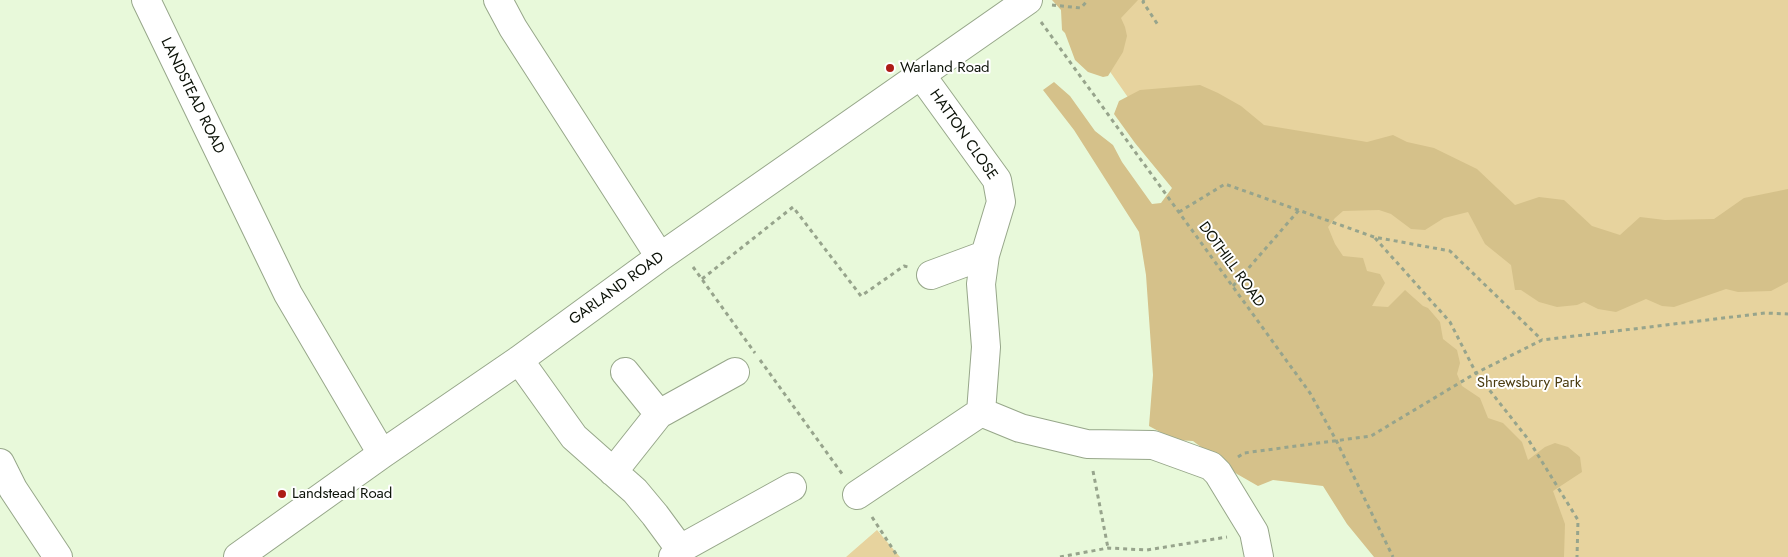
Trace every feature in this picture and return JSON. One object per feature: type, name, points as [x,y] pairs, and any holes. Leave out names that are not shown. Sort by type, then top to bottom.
[{"type":"street","name":"LANDSTEAD ROAD","points":[[146,0],[288,294],[382,454]]},
{"type":"street","points":[[498,0],[513,28],[669,252]]},
{"type":"street","name":"GARLAND ROAD","points":[[238,557],[1027,1]]},
{"type":"street","name":"HATTON CLOSE","points":[[921,75],[997,180],[1001,202],[985,255],[982,284],[986,347],[981,412]]},
{"type":"street","points":[[931,275],[985,255]]},
{"type":"street","points":[[519,360],[574,437],[635,491],[676,553],[792,487]]},
{"type":"street","points":[[625,372],[658,414]]},
{"type":"street","points":[[613,472],[658,414],[735,372]]},
{"type":"street","points":[[857,495],[981,412],[1020,428],[1087,444],[1153,445],[1211,466],[1218,473],[1257,544]]},
{"type":"street","points":[[0,463],[13,489],[58,557]]},
{"type":"path","points":[[1027,1],[1081,8],[1088,0]]},
{"type":"path","points":[[1144,0],[1143,2],[1158,25]]},
{"type":"path","name":"DOTHILL ROAD","points":[[1027,1],[1310,393],[1336,440],[1393,557]]},
{"type":"path","points":[[1179,212],[1225,184],[1374,238],[1450,251],[1542,340]]},
{"type":"path","points":[[702,279],[793,207],[861,296],[904,266],[931,275]]},
{"type":"path","points":[[1233,286],[1299,210]]},
{"type":"path","points":[[1374,238],[1450,322],[1476,373],[1528,439],[1578,520],[1577,557]]},
{"type":"path","points":[[669,252],[702,279],[857,495],[898,557]]},
{"type":"path","points":[[1218,473],[1244,453],[1371,436],[1476,373],[1542,340],[1765,313],[1788,314]]},
{"type":"path","points":[[1087,444],[1108,548]]},
{"type":"path","points":[[1060,557],[1108,548],[1147,550],[1257,544]]},
{"type":"green space","name":"Shrewsbury Park","points":[[1106,0],[1788,0],[1788,557],[1425,557],[1134,106],[1081,30]]},
{"type":"green space","points":[[877,530],[900,557],[846,557]]},
{"type":"shaded area","points":[[1052,0],[1138,0],[1121,18],[1127,36],[1123,52],[1108,76],[1103,77],[1088,72],[1075,60],[1065,33],[1062,30],[1061,10]]},
{"type":"shaded area","points":[[1054,82],[1070,96],[1095,131],[1113,145],[1122,162],[1152,204],[1161,203],[1172,188],[1114,114],[1119,101],[1140,90],[1200,85],[1241,106],[1264,125],[1367,142],[1393,135],[1407,142],[1434,148],[1477,169],[1515,205],[1539,197],[1564,200],[1592,226],[1620,235],[1640,217],[1665,220],[1714,219],[1744,198],[1788,189],[1788,282],[1771,291],[1738,292],[1726,289],[1674,307],[1662,306],[1646,299],[1616,312],[1598,309],[1584,302],[1577,305],[1557,307],[1539,302],[1521,290],[1515,290],[1511,265],[1485,244],[1468,212],[1444,218],[1425,230],[1411,229],[1391,214],[1379,210],[1343,211],[1328,227],[1335,244],[1343,256],[1363,258],[1367,271],[1380,274],[1385,283],[1372,306],[1388,307],[1405,290],[1423,306],[1428,308],[1440,322],[1443,339],[1457,350],[1460,363],[1457,374],[1462,386],[1480,398],[1488,418],[1503,423],[1522,442],[1528,460],[1545,447],[1555,443],[1568,447],[1580,457],[1582,472],[1553,491],[1565,524],[1564,557],[1374,557],[1347,524],[1323,486],[1273,480],[1258,486],[1237,474],[1193,441],[1175,440],[1149,426],[1153,375],[1146,275],[1139,232],[1074,130],[1043,90]]},
{"type":"place","name":"Warland Road","points":[[890,68]]},
{"type":"place","name":"Landstead Road","points":[[282,494]]}]
